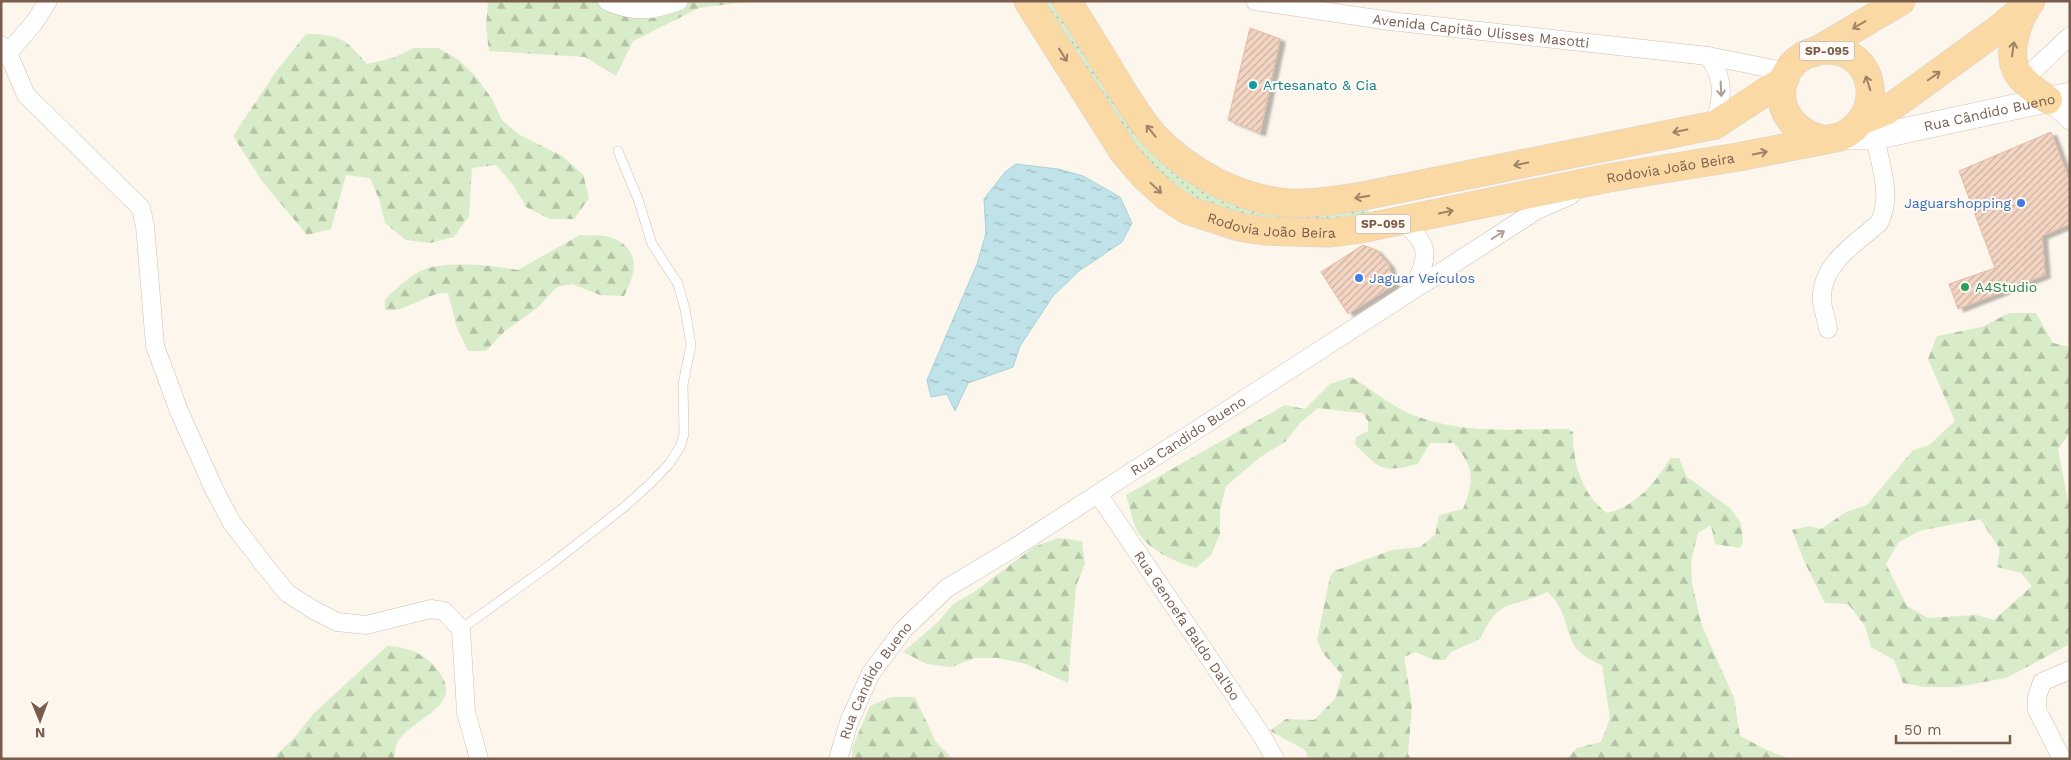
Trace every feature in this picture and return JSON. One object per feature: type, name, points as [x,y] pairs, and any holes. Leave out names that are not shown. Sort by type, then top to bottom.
[{"type":"main road","name":"Rodovia João Beira","points":[[1028,1],[1124,153],[1145,177],[1166,196],[1187,210],[1240,227],[1294,234],[1330,233],[1402,221],[1608,178],[1738,157],[1833,139],[1849,134],[1875,123],[2000,28],[2031,1]]},
{"type":"main road","name":"Rodovia João Beira","points":[[1067,1],[1129,101],[1153,135],[1174,154],[1202,174],[1225,186],[1257,197],[1287,203],[1326,202],[1363,196],[1715,125],[1786,75],[1803,57],[1901,1]]},
{"type":"main road","points":[[2031,1],[2024,12],[2011,49],[2013,65],[2023,80],[2059,97]]},
{"type":"main road","name":"SP-095","points":[[1813,53],[1826,50],[1839,52],[1861,66],[1868,78],[1871,91],[1870,104],[1875,123]]},
{"type":"main road","points":[[1786,75],[1782,92],[1783,107],[1789,120],[1799,130],[1811,137],[1833,139]]},
{"type":"main road","name":"Rua Cândido Bueno","points":[[1875,123],[1888,118],[1909,130],[2059,97]]},
{"type":"street","points":[[48,1],[34,23],[5,49],[26,95],[141,208],[145,226],[155,346],[179,411],[214,490],[232,523],[288,593],[312,609],[337,622],[366,625],[431,609],[444,612],[461,629],[466,712],[480,759]]},
{"type":"street","points":[[607,1],[644,11],[659,9],[679,1]]},
{"type":"street","name":"Avenida Capitão Ulisses Masotti","points":[[1255,1],[1390,21],[1708,56],[1786,75]]},
{"type":"street","points":[[2023,80],[2070,36]]},
{"type":"street","points":[[1708,56],[1717,68],[1722,86],[1715,125]]},
{"type":"street","points":[[2059,97],[2070,121]]},
{"type":"street","points":[[1828,329],[1822,302],[1823,287],[1830,266],[1879,223],[1884,214],[1886,197],[1875,123]]},
{"type":"street","name":"Rua Candido Bueno","points":[[838,759],[849,722],[871,673],[904,629],[947,588],[1098,494],[1412,289],[1537,210],[1608,178]]},
{"type":"street","points":[[1402,221],[1417,233],[1424,249],[1425,267],[1412,289]]},
{"type":"street","name":"Rua Genoefa Baldo Dal'bo","points":[[1098,494],[1262,736],[1275,759]]},
{"type":"street","points":[[2062,759],[2037,710],[2037,698],[2042,682],[2070,670]]},
{"type":"lane","points":[[461,629],[550,565],[623,508],[651,483],[669,464],[680,448],[684,434],[683,384],[691,345],[685,309],[678,284],[652,244],[638,199],[618,151]]},
{"type":"green space","points":[[488,1],[753,1],[699,8],[633,41],[616,76],[585,57],[489,51],[486,27]]},
{"type":"green space","points":[[1041,1],[1057,1],[1189,176],[1367,203],[1370,217],[1269,223],[1199,204],[1146,166]]},
{"type":"green space","points":[[306,34],[335,37],[353,49],[367,64],[393,58],[414,48],[438,48],[459,60],[477,78],[492,99],[502,120],[520,135],[562,156],[583,174],[589,198],[574,219],[550,219],[526,207],[514,186],[496,165],[472,168],[469,216],[454,237],[430,243],[406,240],[385,223],[379,199],[370,178],[346,175],[331,229],[307,235],[262,181],[233,136],[277,70]]},
{"type":"green space","points":[[580,235],[611,237],[624,244],[629,250],[634,264],[631,280],[624,296],[600,295],[572,284],[557,287],[536,309],[505,331],[486,351],[468,351],[457,328],[448,293],[432,296],[409,306],[385,310],[385,300],[406,280],[425,269],[442,265],[463,264],[518,270]]},
{"type":"green space","points":[[2009,313],[2036,313],[2053,343],[2070,347],[2070,433],[2058,449],[2070,511],[2070,644],[2006,678],[1957,687],[1925,687],[1903,683],[1894,660],[1871,647],[1865,626],[1848,604],[1825,603],[1804,561],[1792,530],[1809,526],[1821,529],[1846,512],[1867,505],[1913,450],[1929,445],[1955,421],[1928,359],[1937,336],[1982,327]],"holes":[[[1980,519],[2000,549],[1997,567],[2021,573],[2032,586],[1994,620],[1976,615],[1928,618],[1907,606],[1886,564],[1898,543],[1919,531]]]},
{"type":"green space","points":[[1351,377],[1406,412],[1445,424],[1506,430],[1568,429],[1573,432],[1573,444],[1580,477],[1591,496],[1607,513],[1617,510],[1636,499],[1652,485],[1670,458],[1679,458],[1687,477],[1730,508],[1741,523],[1743,542],[1740,548],[1715,544],[1711,525],[1698,533],[1691,561],[1692,583],[1702,626],[1734,698],[1740,736],[1769,751],[1791,759],[1566,759],[1577,748],[1601,742],[1610,718],[1602,666],[1578,651],[1572,641],[1558,604],[1547,592],[1500,610],[1487,625],[1480,639],[1451,652],[1445,660],[1434,660],[1415,652],[1404,657],[1412,705],[1408,754],[1411,759],[1308,759],[1305,750],[1272,732],[1271,730],[1286,719],[1314,720],[1335,699],[1342,675],[1322,652],[1317,640],[1330,577],[1334,571],[1392,550],[1420,547],[1435,535],[1439,515],[1463,509],[1471,482],[1466,460],[1454,443],[1430,443],[1418,464],[1396,468],[1382,467],[1370,459],[1355,444],[1356,437],[1368,431],[1368,421],[1362,413],[1318,408],[1300,423],[1286,441],[1262,456],[1226,486],[1220,510],[1220,534],[1211,555],[1196,568],[1164,555],[1143,539],[1134,524],[1126,495],[1285,405],[1305,409],[1330,384]]},
{"type":"green space","points":[[1058,538],[1082,541],[1085,564],[1076,586],[1068,683],[1026,664],[999,658],[975,658],[951,667],[927,664],[903,652],[938,622],[953,604],[974,592],[1034,547]]},
{"type":"green space","points":[[387,646],[407,649],[425,658],[435,667],[444,680],[446,691],[443,700],[436,708],[407,731],[399,740],[394,759],[272,759],[296,736],[313,714]]},
{"type":"green space","points":[[891,697],[915,697],[936,742],[953,759],[852,759],[852,748],[870,706]]},
{"type":"water","points":[[1016,164],[1058,169],[1083,176],[1120,197],[1132,223],[1122,242],[1079,271],[1053,296],[1020,346],[1013,367],[968,383],[955,411],[947,394],[931,397],[927,380],[977,264],[986,233],[984,199],[1005,172]]},
{"type":"building","name":"Artesanato & Cia","points":[[1250,28],[1280,39],[1260,133],[1228,120]]},
{"type":"building","name":"Jaguarshopping","points":[[2051,132],[2070,181],[2070,224],[2042,236],[2045,275],[1958,309],[1949,284],[1995,268],[1959,171]]},
{"type":"building","name":"Jaguar Veículos","points":[[1363,245],[1376,250],[1389,265],[1394,285],[1348,314],[1321,272]]},
{"type":"place","name":"Artesanato & Cia","points":[[1253,85]]},
{"type":"place","name":"Jaguarshopping","points":[[2021,203]]},
{"type":"place","name":"Jaguar Veículos","points":[[1359,278]]},
{"type":"place","name":"A4Studio","points":[[1965,287]]}]
